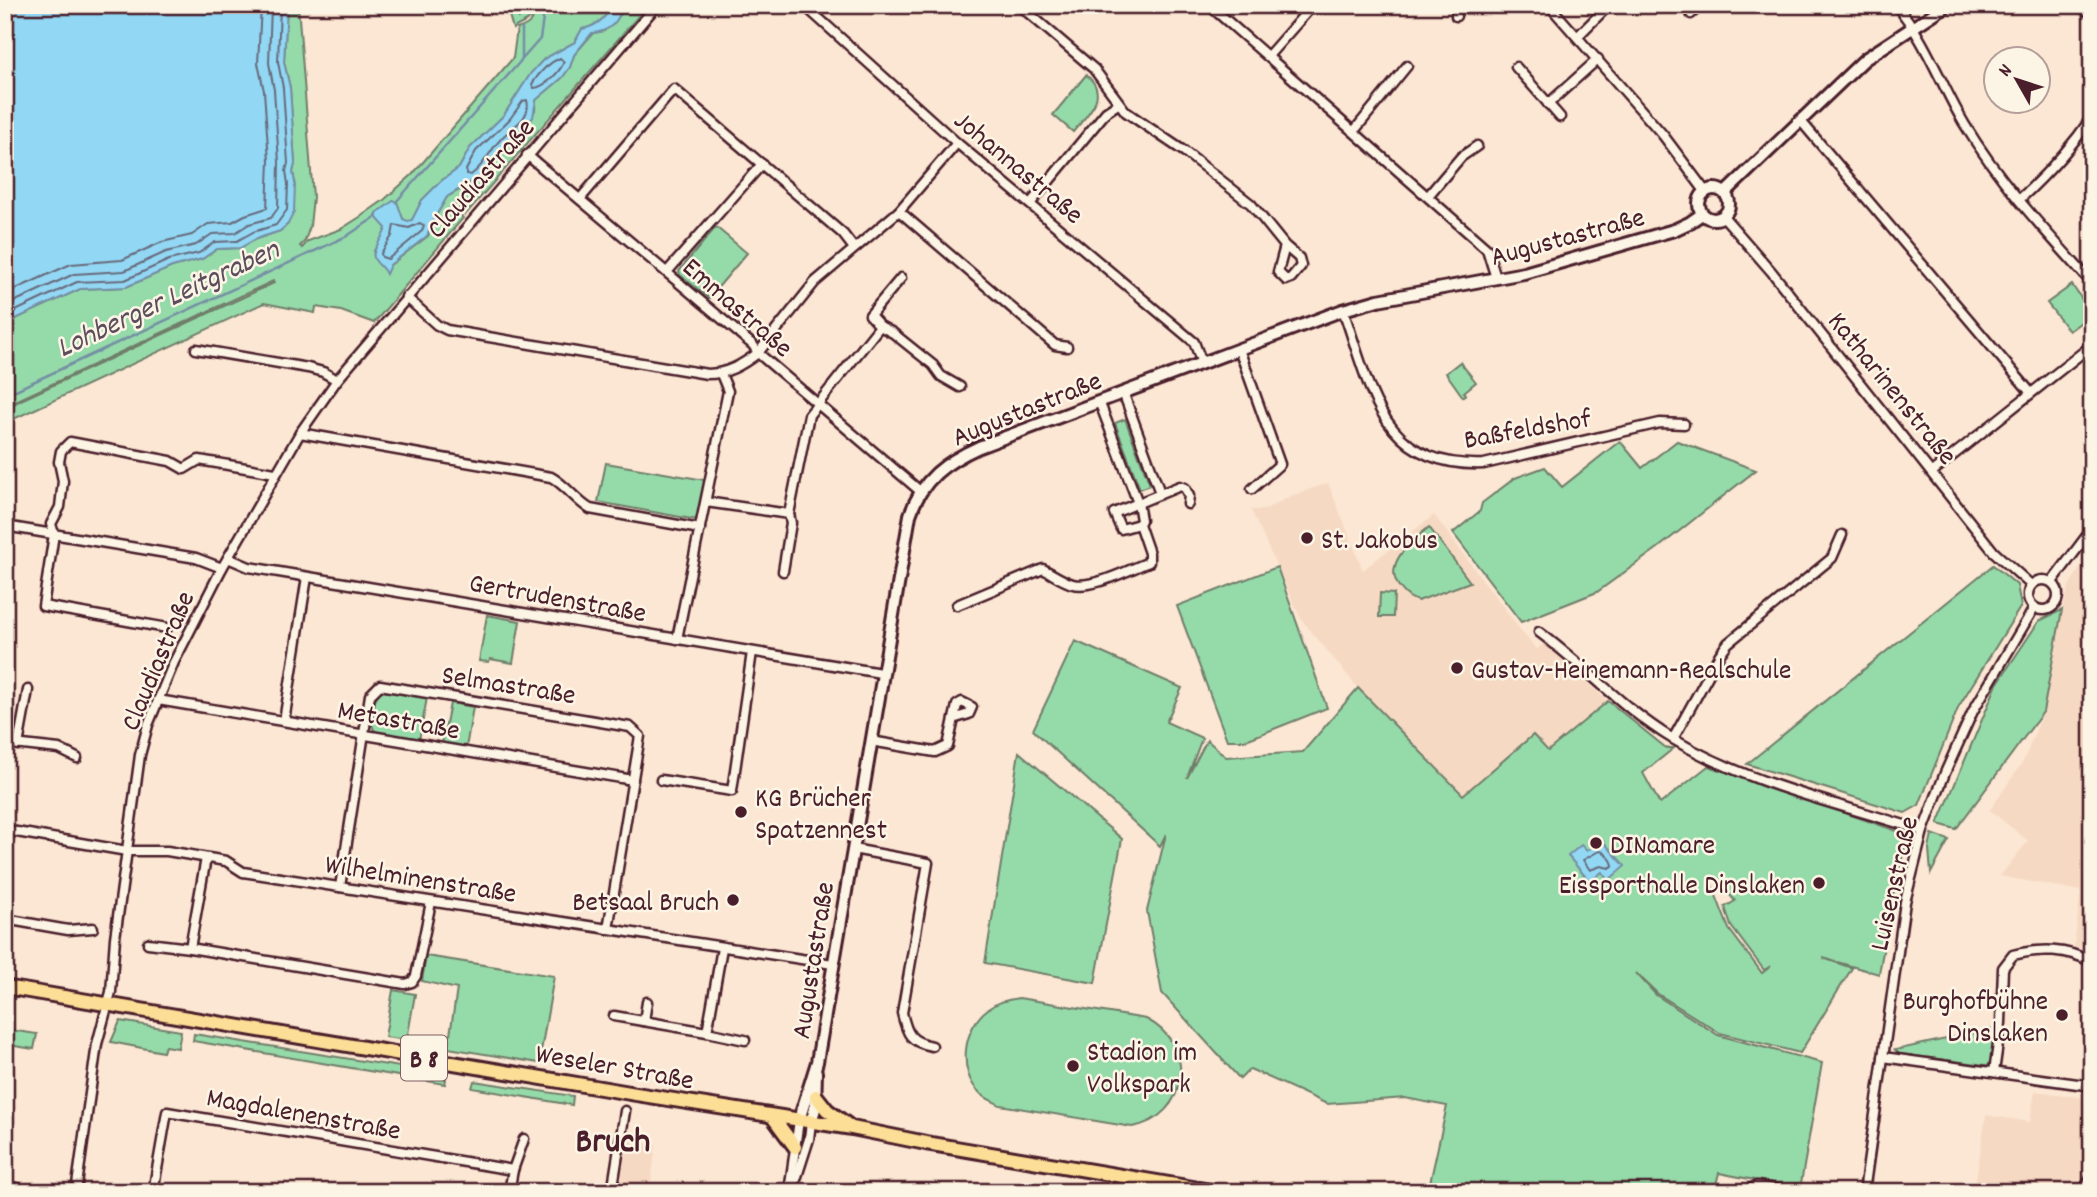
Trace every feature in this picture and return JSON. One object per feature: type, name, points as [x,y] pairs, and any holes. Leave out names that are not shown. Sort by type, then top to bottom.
[{"type":"main road","points":[[1725,193],[1865,59],[1947,5]]},
{"type":"main road","points":[[1715,188],[1725,193],[1729,202],[1723,216],[1714,219],[1702,214],[1698,204],[1705,191],[1715,188]]},
{"type":"main road","name":"Augustastraße","points":[[805,1121],[910,515],[920,491],[934,474],[958,457],[1343,310],[1378,300],[1524,273],[1674,230],[1702,214]]},
{"type":"main road","name":"Weseler Straße","points":[[5,987],[852,1128],[941,1146],[1217,1192]]},
{"type":"main road","name":"Augustastraße","points":[[805,1121],[816,1096],[817,1062]]},
{"type":"main road","points":[[816,1096],[827,1110],[852,1128]]},
{"type":"main road","points":[[772,1116],[795,1147]]},
{"type":"street","name":"Claudiastraße","points":[[76,1192],[97,1044],[108,1005],[141,755],[158,700],[174,662],[275,473],[337,380],[657,5]]},
{"type":"street","name":"Johannastraße","points":[[804,5],[957,143],[1194,342],[1202,363]]},
{"type":"street","points":[[1018,5],[1094,69],[1118,104],[1133,118],[1185,152],[1251,204],[1285,246]]},
{"type":"street","points":[[1209,5],[1487,249],[1496,278]]},
{"type":"street","points":[[1268,56],[1312,5]]},
{"type":"street","points":[[1456,16],[1457,5]]},
{"type":"street","points":[[1549,5],[1663,135],[1705,191]]},
{"type":"street","points":[[1578,36],[1609,5]]},
{"type":"street","points":[[1692,14],[1701,5]]},
{"type":"street","points":[[1896,5],[1913,27],[1966,127],[1986,158],[2092,283]]},
{"type":"street","points":[[2078,5],[2092,15]]},
{"type":"street","points":[[1548,104],[1598,59]]},
{"type":"street","points":[[1354,131],[1407,66]]},
{"type":"street","points":[[1516,67],[1560,117]]},
{"type":"street","points":[[580,199],[674,89],[843,234],[853,247]]},
{"type":"street","points":[[1030,204],[1106,112],[1118,104]]},
{"type":"street","points":[[2020,199],[2048,174],[2092,117]]},
{"type":"street","points":[[1800,120],[2031,393]]},
{"type":"street","points":[[406,297],[437,325],[447,330],[694,371],[721,373],[758,353],[815,282],[853,247],[899,211],[957,143]]},
{"type":"street","points":[[1428,196],[1461,157],[1477,146]]},
{"type":"street","name":"Emmastraße","points":[[527,155],[753,345],[758,353],[920,491]]},
{"type":"street","points":[[667,272],[762,164]]},
{"type":"street","points":[[899,211],[1055,345],[1067,347]]},
{"type":"street","name":"Katharinenstraße","points":[[1723,216],[1771,271],[1994,552],[2031,584]]},
{"type":"street","points":[[901,278],[870,315],[880,326],[933,365],[941,376],[960,387]]},
{"type":"street","name":"Baßfeldshof","points":[[1343,310],[1385,421],[1412,447],[1439,460],[1460,464],[1484,464],[1660,423],[1684,424]]},
{"type":"street","points":[[783,571],[791,523],[789,514],[809,415],[880,326]]},
{"type":"street","points":[[1933,472],[2092,345]]},
{"type":"street","points":[[196,349],[308,368],[337,380]]},
{"type":"street","points":[[1239,349],[1280,464],[1252,489]]},
{"type":"street","points":[[677,639],[728,391],[721,373]]},
{"type":"street","points":[[1123,392],[1160,493]]},
{"type":"street","points":[[957,605],[1043,569],[1064,581],[1078,585],[1090,584],[1149,562],[1149,553],[1139,524],[1141,520],[1138,503],[1099,401]]},
{"type":"street","points":[[300,433],[551,477],[562,483],[578,502],[590,509],[700,529]]},
{"type":"street","points":[[167,628],[43,606],[54,534],[51,524],[60,507],[63,481],[59,462],[61,451],[70,442],[170,461],[184,469],[199,460],[275,473]]},
{"type":"street","points":[[1139,524],[1121,529],[1114,513],[1180,486],[1185,488],[1189,496],[1188,504]]},
{"type":"street","points":[[706,502],[789,514]]},
{"type":"street","points":[[5,526],[196,558],[222,568]]},
{"type":"street","points":[[2052,582],[2092,529]]},
{"type":"street","points":[[1673,739],[1728,643],[1832,558],[1842,535]]},
{"type":"street","name":"Gertrudenstraße","points":[[228,558],[249,567],[881,673]]},
{"type":"street","points":[[284,721],[307,577]]},
{"type":"street","points":[[2039,579],[2052,582],[2058,591],[2057,601],[2050,609],[2039,610],[2028,599],[2031,584],[2039,579]]},
{"type":"street","name":"Luisenstraße","points":[[1864,1192],[1905,902],[1923,831],[1973,711],[2034,607]]},
{"type":"street","points":[[1539,632],[1638,716],[1712,760],[1777,786],[1923,831]]},
{"type":"street","points":[[661,780],[732,791],[752,652]]},
{"type":"street","name":"Selmastraße","points":[[340,887],[370,695],[380,685],[630,727],[639,736],[608,929]]},
{"type":"street","points":[[18,745],[28,690]]},
{"type":"street","name":"Metastraße","points":[[158,700],[633,780]]},
{"type":"street","points":[[871,741],[935,752],[948,746],[956,718]]},
{"type":"street","points":[[5,743],[59,749],[76,758]]},
{"type":"street","name":"Wilhelminenstraße","points":[[5,830],[127,851],[167,851],[226,861],[243,872],[833,964]]},
{"type":"street","points":[[853,849],[928,863],[902,1013],[907,1031],[912,1037],[918,1043],[932,1046]]},
{"type":"street","points":[[190,948],[205,858]]},
{"type":"street","points":[[148,943],[405,984],[412,982],[416,976],[431,902]]},
{"type":"street","points":[[5,919],[68,930],[93,928]]},
{"type":"street","points":[[707,1032],[722,947]]},
{"type":"street","points":[[1994,1072],[2001,1023],[2003,968],[2013,955],[2048,949],[2077,954],[2092,962]]},
{"type":"street","points":[[644,1021],[647,1002]]},
{"type":"street","points":[[614,1016],[745,1040]]},
{"type":"street","points":[[1883,1057],[2092,1086]]},
{"type":"street","points":[[612,1192],[625,1111]]},
{"type":"street","name":"Magdalenenstraße","points":[[153,1192],[167,1112],[513,1170]]},
{"type":"street","points":[[790,1192],[795,1147],[805,1121]]},
{"type":"street","points":[[790,1192],[809,1139],[805,1121]]},
{"type":"street","points":[[509,1192],[513,1170],[524,1139]]},
{"type":"street","points":[[2082,1192],[2092,1177]]},
{"type":"street","points":[[5,1186],[38,1192]]},
{"type":"street","points":[[1747,1190],[1757,1186],[1794,1192]]},
{"type":"shaded area","name":"Gustav-Heinemann-Realschule","points":[[1328,483],[1363,570],[1434,515],[1537,649],[1542,645],[1549,647],[1608,701],[1548,751],[1532,735],[1463,795],[1358,688],[1301,619],[1251,510],[1264,510],[1291,496]]},
{"type":"shaded area","points":[[2092,549],[2092,950],[2074,947],[2081,891],[2000,876],[2028,841],[1990,810],[2024,760],[2043,712],[2069,586]]},
{"type":"shaded area","points":[[2035,1091],[2092,1099],[2092,1192],[1974,1192],[1986,1115],[2030,1122]]},
{"type":"shaded area","points":[[627,1140],[656,1145],[651,1182],[708,1192],[619,1192]]},
{"type":"green space","points":[[287,5],[298,5],[313,197],[310,226],[305,241],[300,246],[302,248],[308,241],[341,229],[360,217],[412,175],[513,58],[517,29],[531,21],[537,5],[612,5],[600,21],[582,29],[575,42],[544,59],[531,73],[504,115],[470,148],[459,168],[422,200],[412,220],[408,222],[403,219],[397,202],[394,201],[376,214],[387,228],[374,252],[383,267],[390,265],[428,236],[447,197],[472,183],[492,166],[507,142],[526,127],[535,110],[536,100],[562,78],[574,55],[593,33],[604,31],[621,14],[623,5],[648,5],[465,215],[457,203],[453,208],[463,218],[374,323],[341,311],[316,307],[315,313],[264,303],[5,423],[5,409],[23,399],[274,283],[273,281],[5,406],[5,324],[80,289],[126,287],[172,267],[202,259],[217,249],[240,248],[280,231],[288,224],[295,183],[295,164],[290,88],[284,62]]},
{"type":"green space","points":[[506,5],[535,5],[529,19],[513,29]]},
{"type":"green space","points":[[1086,75],[1093,82],[1097,97],[1090,112],[1073,132],[1053,115]]},
{"type":"green space","points":[[716,227],[747,253],[709,298],[680,275],[679,271]]},
{"type":"green space","points":[[2072,285],[2092,314],[2069,331],[2047,303]]},
{"type":"green space","points":[[1460,362],[1476,382],[1464,392],[1466,394],[1463,397],[1446,373]]},
{"type":"green space","points":[[1125,419],[1150,485],[1140,489],[1115,423]]},
{"type":"green space","points":[[1620,441],[1642,468],[1677,441],[1756,470],[1658,548],[1597,592],[1521,622],[1453,533],[1480,511],[1482,503],[1515,478],[1545,467],[1562,487]]},
{"type":"green space","points":[[606,463],[705,480],[697,520],[598,502]]},
{"type":"green space","points":[[1429,527],[1470,582],[1418,601],[1403,591],[1395,580],[1394,571],[1407,546]]},
{"type":"green space","points":[[1993,565],[2017,585],[2021,606],[1959,706],[1919,805],[1905,813],[1747,764]]},
{"type":"green space","points":[[1277,567],[1327,708],[1246,740],[1227,740],[1177,606]]},
{"type":"green space","points":[[1380,593],[1394,594],[1393,617],[1379,617]]},
{"type":"green space","points":[[2062,610],[2043,712],[1956,829],[1938,824],[1997,684],[2039,621]]},
{"type":"green space","points":[[487,615],[520,621],[513,663],[490,659],[489,662],[479,661]]},
{"type":"green space","points":[[1075,641],[1182,688],[1166,722],[1202,738],[1187,778],[1207,740],[1226,757],[1303,752],[1358,688],[1463,795],[1533,735],[1548,751],[1608,701],[1666,748],[1674,748],[1643,773],[1660,804],[1708,766],[1903,833],[1907,840],[1895,884],[1879,974],[1823,958],[1852,968],[1800,1053],[1720,1033],[1658,994],[1636,973],[1656,995],[1718,1035],[1822,1063],[1800,1189],[1719,1173],[1714,1192],[1428,1192],[1447,1106],[1405,1098],[1327,1104],[1250,1069],[1240,1079],[1162,993],[1147,911],[1166,834],[1160,846],[1033,730]],"holes":[[[1714,876],[1735,901],[1725,907],[1731,926],[1764,970],[1771,966],[1762,973],[1729,929],[1710,880]]]},
{"type":"green space","points":[[379,692],[427,698],[419,740],[377,733],[374,730],[373,708]]},
{"type":"green space","points":[[450,703],[473,707],[466,748],[442,744]]},
{"type":"green space","name":"Stadion im Volkspark","points":[[1019,752],[1122,839],[1095,983],[985,963]]},
{"type":"green space","points":[[1932,834],[1949,840],[1931,873],[1929,849]]},
{"type":"green space","points":[[426,956],[554,976],[539,1063],[448,1048],[457,989],[422,981]]},
{"type":"green space","points":[[393,990],[415,994],[407,1040],[385,1037]]},
{"type":"green space","name":"Stadion im Volkspark","points":[[1019,998],[1146,1019],[1163,1031],[1174,1045],[1180,1079],[1166,1110],[1151,1121],[1132,1127],[1000,1105],[982,1095],[968,1074],[968,1038],[973,1027],[988,1009]]},
{"type":"green space","points":[[120,1021],[181,1031],[178,1048],[165,1046],[163,1052],[111,1042]]},
{"type":"green space","points":[[1997,1028],[1993,1066],[1899,1054],[1895,1050]]},
{"type":"green space","points":[[10,1030],[37,1034],[34,1049],[8,1045]]},
{"type":"green space","points":[[194,1034],[425,1071],[425,1075],[446,1079],[445,1084],[193,1041]]},
{"type":"green space","points":[[474,1081],[573,1096],[572,1105],[472,1088]]},
{"type":"water","points":[[5,5],[287,5],[284,62],[290,88],[295,164],[294,212],[288,224],[280,231],[240,248],[217,249],[202,259],[172,267],[126,287],[80,289],[5,324]]},
{"type":"water","points":[[612,5],[623,5],[616,21],[604,31],[592,33],[574,55],[562,78],[536,100],[533,117],[526,127],[507,142],[487,172],[447,197],[427,236],[390,265],[386,274],[374,257],[375,249],[386,228],[376,214],[393,201],[397,202],[403,219],[412,220],[422,200],[459,168],[470,148],[504,115],[531,73],[544,59],[575,42],[582,29],[600,21]]},
{"type":"water","points":[[1601,839],[1625,866],[1609,880],[1602,872],[1590,882],[1568,856],[1581,845],[1587,851]]},
{"type":"waterway","points":[[517,5],[519,18]]},
{"type":"waterway","points":[[396,202],[540,39],[545,5]]},
{"type":"waterway","points":[[522,28],[522,59]]},
{"type":"waterway","name":"Lohberger Leitgraben","points":[[5,395],[347,236],[377,216]]},
{"type":"place","name":"St. Jakobus","points":[[1307,538]]},
{"type":"place","name":"Gustav-Heinemann-Realschule","points":[[1457,668]]},
{"type":"place","name":"KG Brücher Spatzennest","points":[[741,812]]},
{"type":"place","name":"DINamare","points":[[1596,843]]},
{"type":"place","name":"Eissporthalle Dinslaken","points":[[1819,883]]},
{"type":"place","name":"Betsaal Bruch","points":[[733,900]]},
{"type":"place","name":"Burghofbühne Dinslaken","points":[[2062,1015]]},
{"type":"place","name":"Stadion im Volkspark","points":[[1073,1066]]},
{"type":"district","name":"Bruch","points":[[613,1139]]}]
